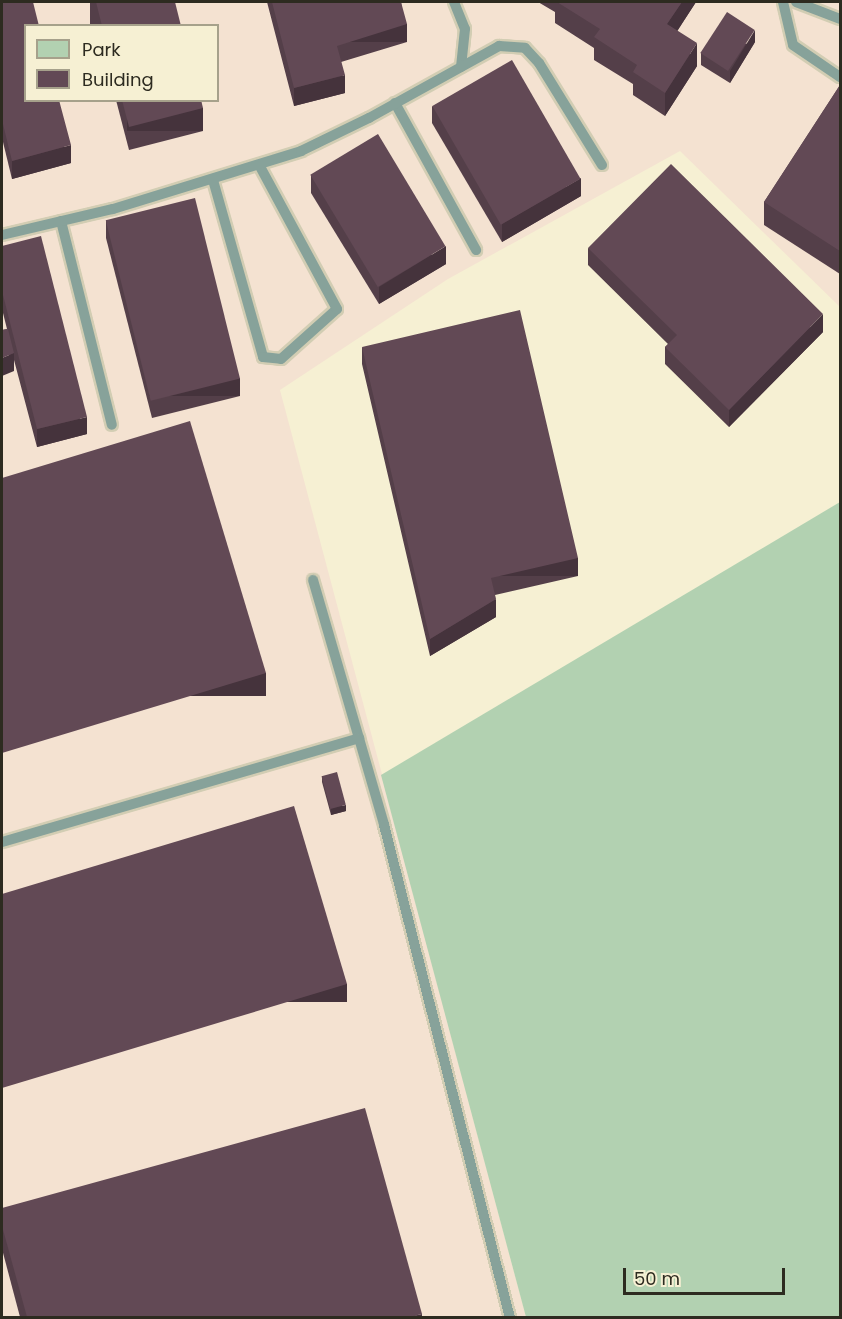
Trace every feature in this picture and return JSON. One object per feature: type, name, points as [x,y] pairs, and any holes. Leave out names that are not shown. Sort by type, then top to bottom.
[{"type":"lane","points":[[454,2],[465,29],[461,67]]},
{"type":"lane","points":[[783,2],[793,45],[840,77]]},
{"type":"lane","points":[[796,2],[840,19]]},
{"type":"lane","points":[[2,235],[213,180],[301,151],[499,46],[525,48],[539,63],[602,165]]},
{"type":"lane","points":[[395,103],[476,250]]},
{"type":"lane","points":[[213,180],[263,357],[281,359],[337,309],[259,165]]},
{"type":"lane","points":[[61,221],[112,425]]},
{"type":"lane","points":[[313,580],[359,738],[492,1239],[510,1317]]},
{"type":"lane","points":[[2,842],[359,738]]},
{"type":"shaded area","points":[[2,2],[840,2],[840,307],[680,151],[448,279],[280,390],[526,1317],[2,1318]]},
{"type":"green space","points":[[840,502],[840,1317],[526,1317],[381,775]]},
{"type":"building","points":[[2,2],[33,2],[38,24],[24,24],[24,102],[60,102],[71,145],[12,161],[2,120]]},
{"type":"building","points":[[96,2],[175,2],[180,24],[102,24]]},
{"type":"building","points":[[272,2],[401,2],[407,24],[337,46],[345,75],[294,88]]},
{"type":"building","points":[[557,2],[682,2],[667,24],[697,43],[665,93],[633,72],[637,65],[594,37],[600,29]]},
{"type":"building","points":[[727,12],[755,30],[728,71],[700,53]]},
{"type":"building","points":[[512,60],[580,179],[501,225],[432,106]]},
{"type":"building","points":[[840,85],[840,251],[764,202]]},
{"type":"building","points":[[123,102],[202,102],[203,108],[129,127]]},
{"type":"building","points":[[378,134],[445,246],[378,287],[310,175]]},
{"type":"building","points":[[671,164],[823,314],[729,410],[665,347],[677,335],[588,248]]},
{"type":"building","points":[[195,198],[240,378],[151,401],[106,220]]},
{"type":"building","points":[[41,236],[87,417],[37,429],[2,291],[2,246]]},
{"type":"building","points":[[520,310],[578,558],[491,578],[496,599],[430,639],[362,347]]},
{"type":"building","points":[[8,329],[14,353],[2,358],[2,330]]},
{"type":"building","points":[[190,421],[266,673],[2,753],[2,478]]},
{"type":"building","points":[[337,772],[346,805],[330,809],[322,776]]},
{"type":"building","points":[[294,806],[347,984],[2,1088],[2,894]]},
{"type":"building","points":[[365,1108],[422,1314],[409,1317],[27,1317],[2,1226],[2,1208]]}]
